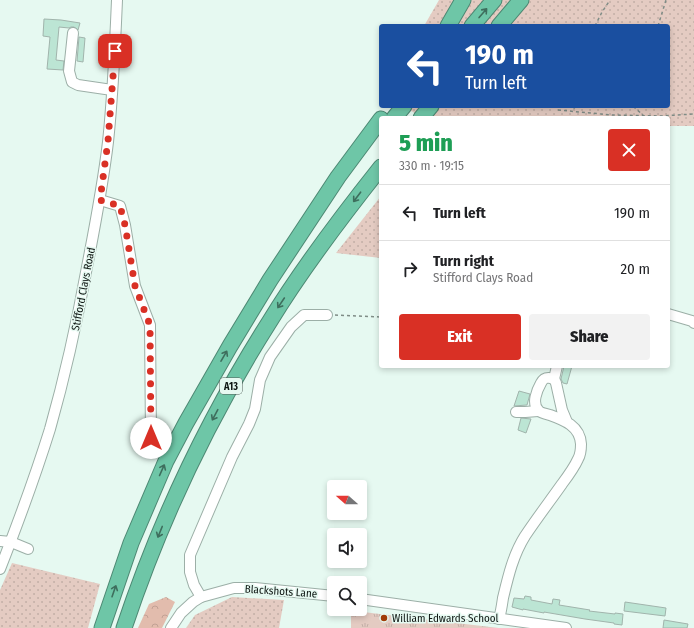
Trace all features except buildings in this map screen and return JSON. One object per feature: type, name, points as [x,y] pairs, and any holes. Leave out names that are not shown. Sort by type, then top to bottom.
[{"type":"highway","points":[[449,24],[463,0]]},
{"type":"highway","points":[[474,24],[494,0]]},
{"type":"highway","points":[[501,24],[521,0]]},
{"type":"highway","points":[[383,116],[389,108]]},
{"type":"highway","points":[[396,116],[402,108]]},
{"type":"highway","points":[[423,116],[429,108]]},
{"type":"highway","points":[[285,258],[338,177],[379,121]]},
{"type":"highway","name":"A13","points":[[102,628],[131,543],[166,461],[207,384],[252,309],[285,258],[379,136]]},
{"type":"highway","name":"A13","points":[[124,628],[146,565],[165,518],[226,394],[286,296],[333,229],[379,169]]},
{"type":"street","name":"Stifford Clays Road","points":[[0,569],[11,542],[50,429],[80,309],[100,200],[108,141],[117,0]]},
{"type":"street","points":[[72,33],[70,71],[72,82],[78,85],[112,90]]},
{"type":"street","points":[[100,200],[120,206],[125,225],[135,286],[150,325],[151,438]]},
{"type":"street","points":[[201,597],[194,585],[190,572],[190,555],[232,457],[249,424],[255,409],[260,380],[270,357],[291,327],[304,315],[327,315]]},
{"type":"street","points":[[670,315],[692,321],[694,323]]},
{"type":"street","points":[[556,368],[554,378],[562,410],[567,422]]},
{"type":"street","points":[[538,410],[535,402],[541,383],[545,378],[554,378]]},
{"type":"street","points":[[499,619],[508,578],[515,555],[525,537],[579,458],[581,450],[579,434],[567,422],[538,410],[516,412]]},
{"type":"street","points":[[0,541],[11,542],[28,549]]},
{"type":"street","name":"Blackshots Lane","points":[[171,628],[181,613],[193,602],[201,597],[234,588],[255,588],[327,595]]},
{"type":"street","points":[[367,600],[566,628]]},
{"type":"path","points":[[596,24],[610,0]]},
{"type":"path","points":[[659,24],[666,0]]},
{"type":"path","points":[[574,108],[577,112]]},
{"type":"path","points":[[636,108],[643,115]]},
{"type":"path","points":[[558,110],[612,115],[660,116],[694,114]]},
{"type":"path","points":[[327,315],[379,317]]},
{"type":"green space","points":[[439,0],[694,0],[694,126],[670,126],[670,116],[420,116],[406,108],[670,108],[670,24],[425,24]]},
{"type":"green space","points":[[379,199],[379,258],[336,253]]},
{"type":"green space","points":[[12,563],[100,584],[88,628],[0,628],[0,590]]},
{"type":"green space","points":[[166,597],[175,602],[162,628],[138,628],[149,604]]},
{"type":"green space","points":[[232,597],[284,600],[279,628],[186,628],[195,615]]},
{"type":"green space","name":"William Edwards School","points":[[367,612],[499,628],[351,628],[351,616],[367,616]]},
{"type":"place","name":"William Edwards School","points":[[384,618]]},
{"type":"route","points":[[115,51],[108,141],[100,200],[120,206],[125,225],[135,286],[150,325],[151,438]]}]
